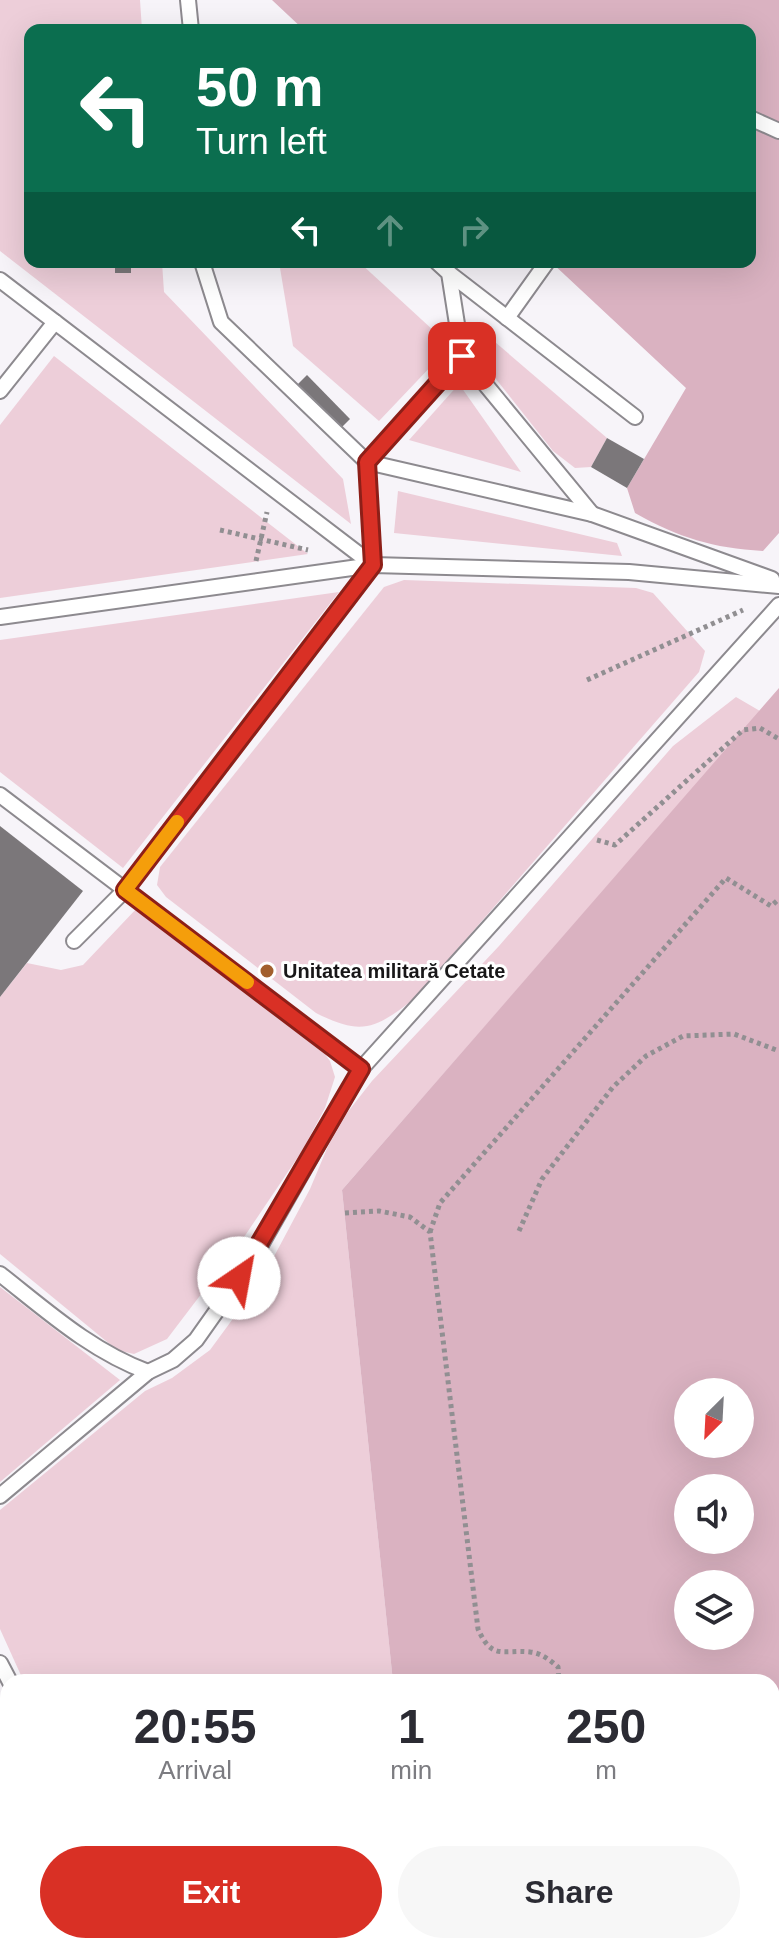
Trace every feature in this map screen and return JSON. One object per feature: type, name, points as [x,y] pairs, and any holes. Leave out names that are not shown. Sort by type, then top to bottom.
[{"type":"lane","points":[[188,0],[192,24]]},
{"type":"lane","points":[[756,121],[779,131]]},
{"type":"lane","points":[[204,268],[221,322],[367,462],[592,514],[779,584]]},
{"type":"lane","points":[[444,268],[635,417]]},
{"type":"lane","points":[[507,318],[543,268]]},
{"type":"lane","points":[[449,273],[462,356],[592,514]]},
{"type":"lane","points":[[0,280],[373,565]]},
{"type":"lane","points":[[0,391],[55,322]]},
{"type":"lane","points":[[74,941],[125,890],[373,565],[367,462],[462,356]]},
{"type":"lane","points":[[0,617],[373,565],[629,572],[779,584]]},
{"type":"lane","points":[[0,1496],[148,1372],[173,1360],[196,1340],[254,1257],[361,1069],[779,605]]},
{"type":"lane","points":[[0,795],[361,1069]]},
{"type":"lane","points":[[0,1274],[89,1344],[125,1364],[148,1372]]},
{"type":"path","points":[[251,581],[273,489]]},
{"type":"path","points":[[220,530],[317,552]]},
{"type":"path","points":[[587,680],[754,605]]},
{"type":"path","points":[[573,833],[615,845],[743,730],[760,728],[779,739]]},
{"type":"path","points":[[558,1674],[558,1667],[531,1651],[497,1652],[485,1645],[478,1629],[430,1232],[440,1203],[726,878],[771,906],[779,899]]},
{"type":"path","points":[[519,1231],[542,1179],[613,1087],[646,1056],[683,1036],[734,1034],[779,1051]]},
{"type":"path","points":[[345,1213],[379,1211],[410,1217],[430,1232]]},
{"type":"shaded area","points":[[0,0],[140,0],[142,24],[24,24],[24,268],[116,268],[116,273],[130,273],[130,268],[162,268],[164,292],[343,479],[351,524],[0,251]]},
{"type":"shaded area","points":[[272,0],[779,0],[779,533],[763,551],[697,540],[635,513],[627,488],[686,388],[557,268],[756,268],[756,24],[298,24]]},
{"type":"shaded area","points":[[280,268],[366,268],[434,331],[442,346],[436,361],[379,421],[293,346]]},
{"type":"shaded area","points":[[495,342],[607,438],[591,467],[575,468],[553,451],[480,359]]},
{"type":"shaded area","points":[[54,356],[308,554],[0,598],[0,425]]},
{"type":"shaded area","points":[[459,384],[521,472],[409,440]]},
{"type":"shaded area","points":[[398,491],[617,543],[622,556],[394,533]]},
{"type":"shaded area","points":[[404,580],[636,588],[653,593],[705,651],[699,672],[413,1000],[388,1018],[357,1027],[316,1013],[166,897],[157,885],[160,867],[384,587]]},
{"type":"shaded area","points":[[339,592],[123,868],[0,772],[0,640]]},
{"type":"shaded area","points":[[779,688],[779,1674],[392,1674],[342,1190]]},
{"type":"shaded area","points":[[736,697],[760,711],[342,1190],[392,1674],[20,1674],[0,1629],[0,1510],[145,1391],[172,1378],[210,1350],[262,1279],[310,1189],[336,1127],[372,1081],[499,946],[673,746]]},
{"type":"shaded area","points":[[138,907],[318,1045],[330,1061],[335,1077],[325,1108],[302,1151],[240,1243],[167,1339],[134,1354],[117,1350],[0,1254],[0,997],[27,963],[61,970],[83,965]]},
{"type":"shaded area","points":[[0,1287],[120,1380],[0,1482]]},
{"type":"building","points":[[115,268],[131,268],[131,273],[115,273]]},
{"type":"building","points":[[307,375],[350,419],[337,432],[294,388]]},
{"type":"building","points":[[607,438],[644,459],[627,488],[591,467]]},
{"type":"building","points":[[0,826],[83,891],[0,997]]},
{"type":"slow traffic","points":[[177,822],[125,890],[247,982]]},
{"type":"place","name":"Unitatea militară Cetate","points":[[267,971]]},
{"type":"route","points":[[239,1278],[361,1069],[125,890],[373,565],[367,462],[462,356]]}]
